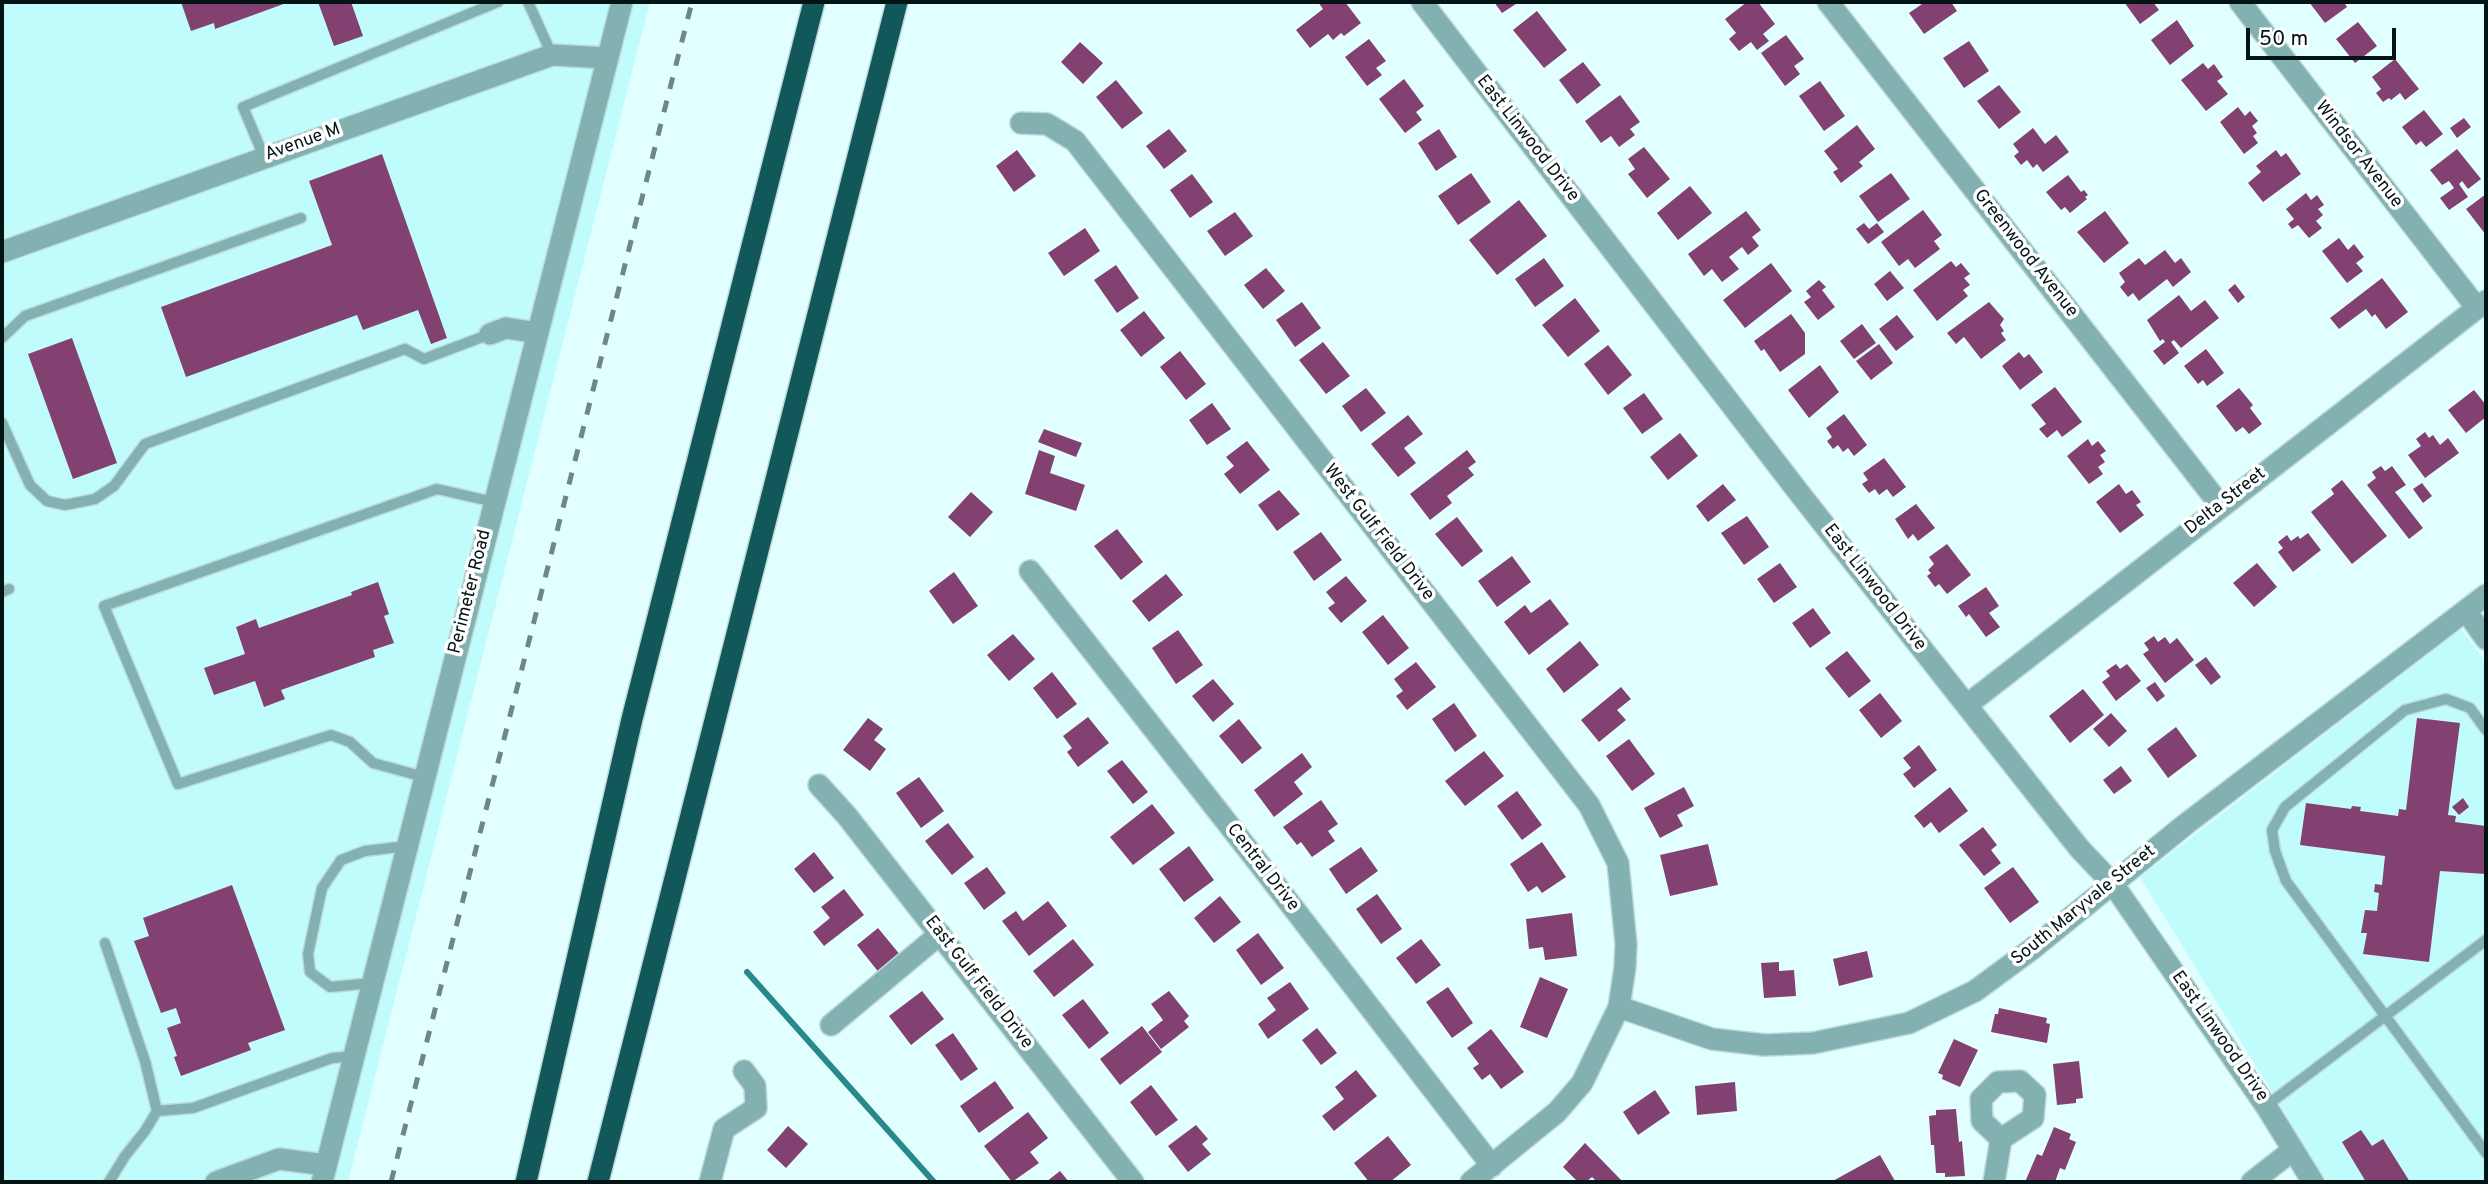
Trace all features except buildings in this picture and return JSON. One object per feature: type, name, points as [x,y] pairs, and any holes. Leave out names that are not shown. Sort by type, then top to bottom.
[{"type":"highway","points":[[526,1182],[632,719],[814,2]]},
{"type":"highway","points":[[598,1182],[897,2]]},
{"type":"street","name":"Perimeter Road","points":[[324,1174],[622,2]]},
{"type":"street","name":"East Linwood Drive","points":[[1422,2],[1800,494],[2080,848],[2113,884],[2266,1106],[2313,1182]]},
{"type":"street","name":"Greenwood Avenue","points":[[1829,2],[2221,506]]},
{"type":"street","name":"Windsor Avenue","points":[[2240,2],[2482,304]]},
{"type":"street","name":"Avenue M","points":[[2,252],[552,55],[608,58]]},
{"type":"street","name":"West Gulf Field Drive","points":[[1021,123],[1047,124],[1074,141],[1590,805],[1618,863],[1626,944],[1619,1007],[1582,1083],[1557,1112],[1471,1182]]},
{"type":"street","name":"Delta Street","points":[[1967,705],[2482,304]]},
{"type":"street","points":[[490,334],[506,328],[538,332]]},
{"type":"street","name":"Central Drive","points":[[1030,571],[1492,1166]]},
{"type":"street","name":"South Maryvale Street","points":[[1619,1007],[1712,1039],[1765,1045],[1813,1043],[1909,1023],[1975,991],[2032,949],[2186,824],[2486,595]]},
{"type":"street","points":[[2466,611],[2486,639]]},
{"type":"street","name":"East Gulf Field Drive","points":[[819,785],[847,816],[1133,1182]]},
{"type":"street","points":[[831,1025],[940,934]]},
{"type":"street","points":[[710,1182],[724,1129],[756,1108],[755,1086],[744,1072]]},
{"type":"street","points":[[1994,1182],[2000,1139]]},
{"type":"street","points":[[2252,1182],[2293,1150]]},
{"type":"street","points":[[216,1182],[279,1159],[324,1174]]},
{"type":"lane","points":[[264,157],[243,107],[498,2]]},
{"type":"lane","points":[[528,2],[552,55]]},
{"type":"lane","points":[[2,338],[25,316],[301,218]]},
{"type":"lane","points":[[2,423],[30,485],[47,501],[65,505],[95,499],[114,486],[145,444],[405,349],[424,359],[490,334]]},
{"type":"lane","points":[[424,777],[373,763],[350,742],[331,735],[178,784],[104,606],[437,489],[494,502]]},
{"type":"lane","points":[[2486,730],[2470,708],[2446,699],[2405,710],[2285,807],[2272,830],[2275,851],[2286,881],[2486,1153]]},
{"type":"lane","points":[[372,983],[330,987],[310,972],[308,954],[322,888],[341,860],[365,850],[407,846]]},
{"type":"lane","points":[[2266,1106],[2486,940]]},
{"type":"lane","points":[[105,943],[145,1060],[157,1111],[109,1182]]},
{"type":"lane","points":[[157,1111],[192,1108],[332,1058],[354,1056]]},
{"type":"shaded area","points":[[2,2],[650,2],[348,1182],[2,1182]]},
{"type":"shaded area","points":[[2461,629],[2486,662],[2486,1182],[2327,1182],[2140,877]]},
{"type":"waterway","points":[[747,972],[934,1182]]},
{"type":"railway","points":[[391,1182],[692,2]]}]
